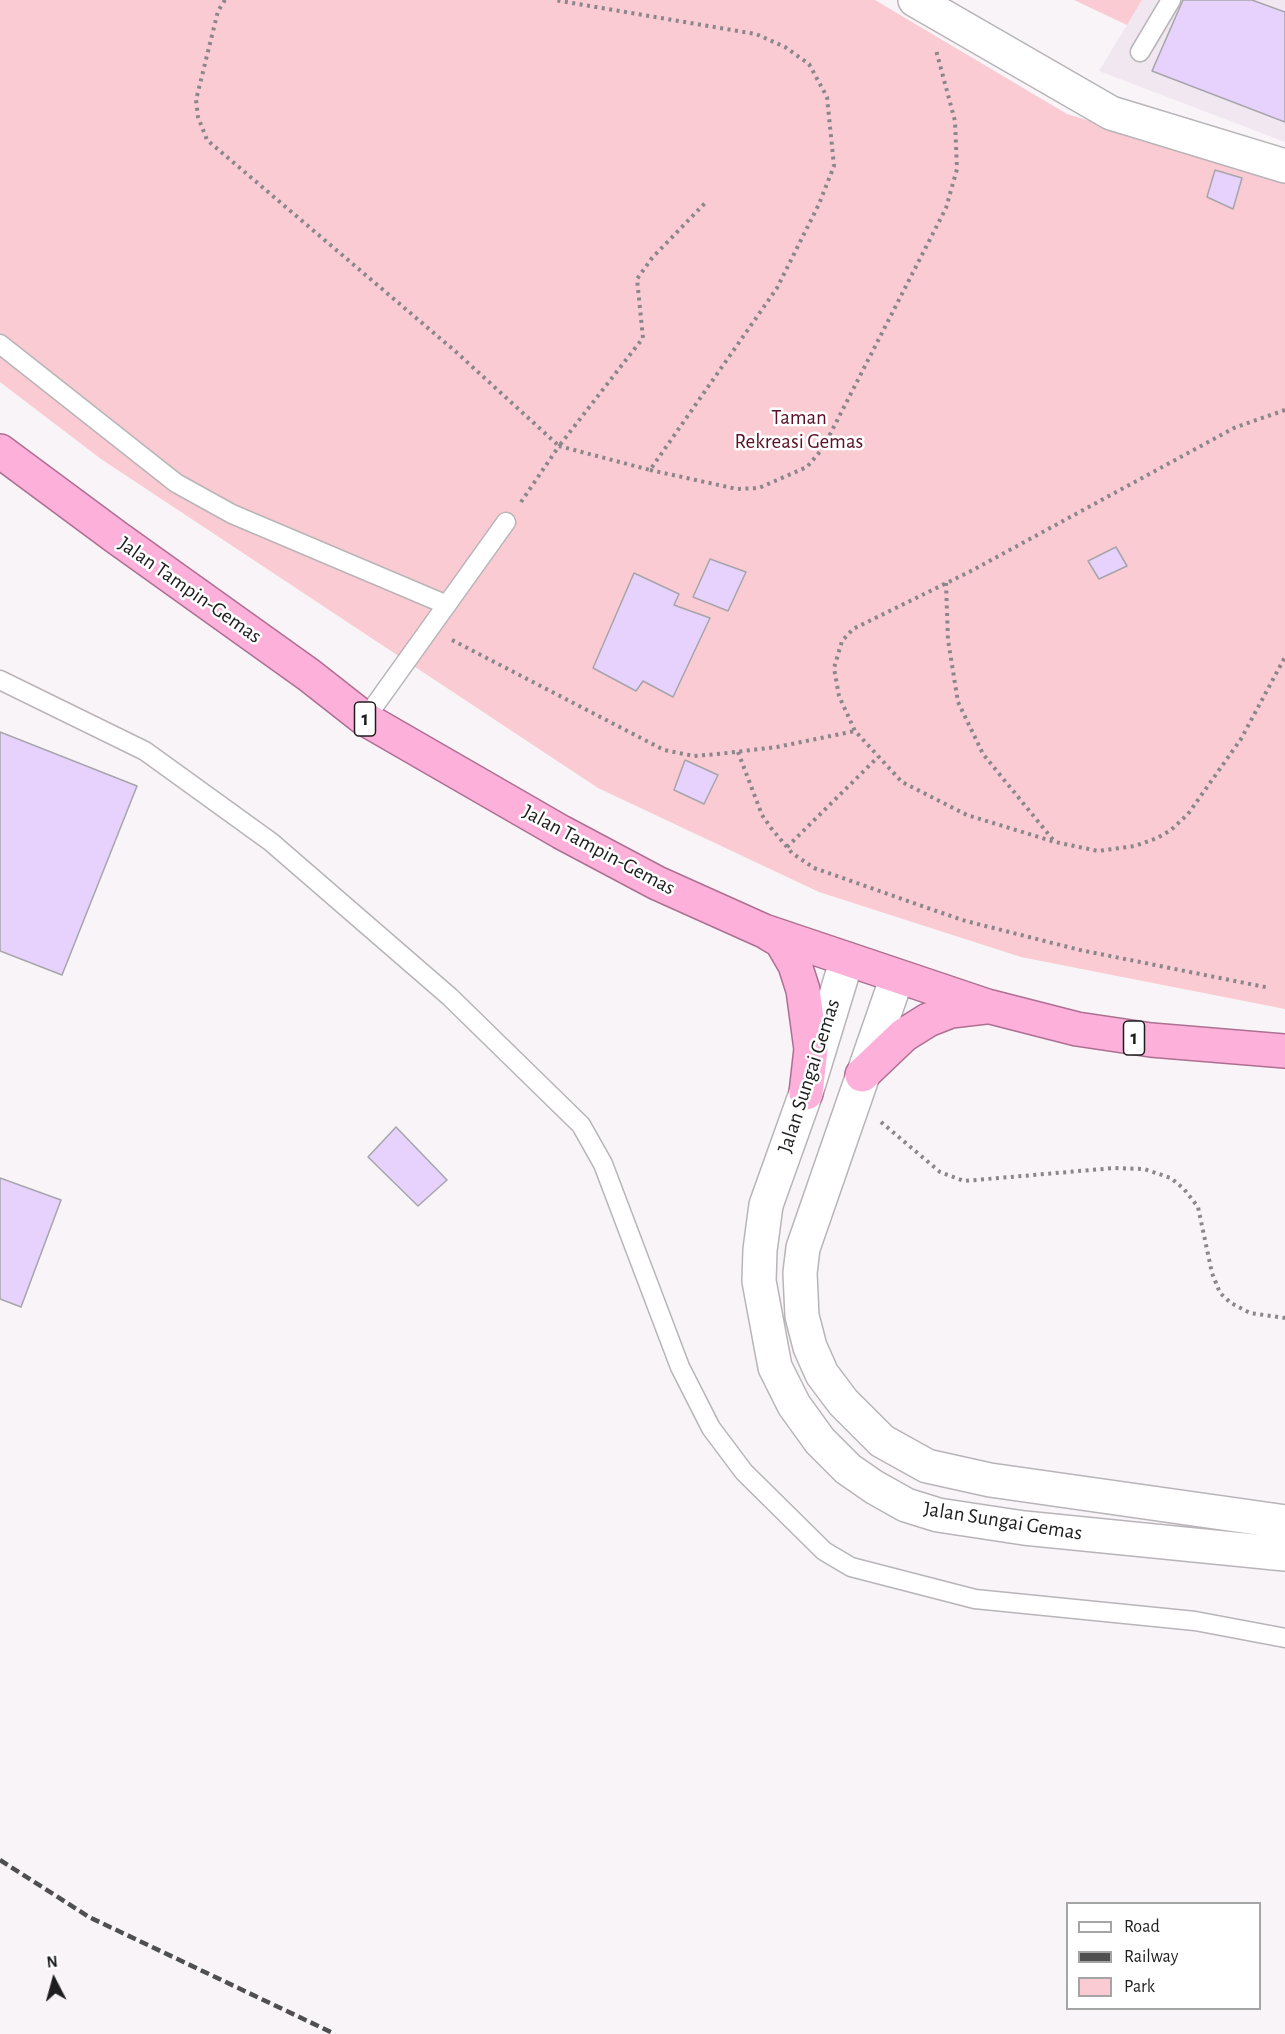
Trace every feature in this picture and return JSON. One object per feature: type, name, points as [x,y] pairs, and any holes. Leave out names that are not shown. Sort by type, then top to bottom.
[{"type":"highway","name":"Jalan Tampin-Gemas","points":[[0,451],[309,675],[365,719],[561,832],[657,883],[764,931],[987,1006],[1077,1029],[1151,1041],[1285,1052]]},
{"type":"highway","points":[[764,931],[781,941],[795,965],[803,990],[811,1049],[806,1093]]},
{"type":"highway","points":[[858,1087],[896,1041],[928,1020],[951,1011],[987,1006]]},
{"type":"street","points":[[919,3],[1111,113],[1285,166]]},
{"type":"street","name":"Jalan Sungai Gemas","points":[[847,959],[806,1093],[766,1205],[759,1281],[775,1366],[794,1406],[820,1441],[848,1469],[906,1505],[938,1515],[1024,1528],[1285,1554]]},
{"type":"street","name":"Jalan Sungai Gemas","points":[[897,976],[808,1229],[800,1273],[802,1316],[810,1347],[822,1374],[864,1425],[882,1440],[927,1466],[950,1473],[1285,1522]]},
{"type":"lane","points":[[1140,52],[1171,0]]},
{"type":"lane","points":[[0,344],[176,483],[232,514],[447,604]]},
{"type":"lane","points":[[365,719],[506,522]]},
{"type":"lane","points":[[0,680],[145,752],[271,842],[468,1013],[581,1125],[603,1164],[680,1367],[711,1428],[744,1472],[824,1551],[851,1567],[975,1599],[1195,1621],[1285,1638]]},
{"type":"path","points":[[225,0],[218,11],[196,100],[198,117],[207,140],[455,351],[560,446],[650,470],[737,489],[759,488],[807,467],[823,448],[946,208],[957,169],[955,121],[919,3]]},
{"type":"path","points":[[554,0],[756,34],[785,47],[809,64],[827,97],[834,166],[819,204],[777,288],[650,470]]},
{"type":"path","points":[[506,522],[560,446],[643,338],[638,279],[652,258],[707,201]]},
{"type":"path","points":[[1285,410],[1234,428],[946,583],[853,629],[842,641],[835,657],[835,681],[855,732],[902,782],[967,815],[1054,842],[1098,851],[1135,846],[1171,830],[1188,814],[1241,739],[1285,657]]},
{"type":"path","points":[[946,583],[948,640],[958,702],[983,753],[1054,842]]},
{"type":"path","points":[[430,628],[664,750],[694,756],[738,752],[855,732]]},
{"type":"path","points":[[738,752],[762,815],[787,847],[814,868],[962,920],[1080,950],[1270,988]]},
{"type":"path","points":[[787,847],[878,758]]},
{"type":"path","points":[[858,1087],[940,1172],[964,1181],[1113,1168],[1144,1170],[1171,1178],[1184,1189],[1198,1208],[1212,1273],[1220,1293],[1231,1303],[1250,1313],[1285,1318]]},
{"type":"shaded area","points":[[1142,0],[1285,0],[1285,142],[1099,71]]},
{"type":"green space","name":"Taman Rekreasi Gemas","points":[[0,0],[875,0],[1067,114],[1285,180],[1285,1009],[1021,957],[819,892],[598,788],[101,459],[0,382]]},
{"type":"green space","points":[[1074,0],[1142,0],[1127,25]]},
{"type":"building","points":[[1183,0],[1252,0],[1285,12],[1285,122],[1152,71]]},
{"type":"building","points":[[1215,170],[1242,178],[1233,209],[1207,197]]},
{"type":"building","points":[[1116,547],[1127,566],[1099,579],[1088,561]]},
{"type":"building","points":[[710,559],[746,572],[728,611],[693,597]]},
{"type":"building","points":[[634,573],[679,594],[674,605],[710,618],[673,697],[643,681],[636,691],[593,668]]},
{"type":"building","points":[[0,732],[137,786],[62,975],[0,951]]},
{"type":"building","points":[[685,760],[718,775],[704,804],[674,790]]},
{"type":"building","points":[[396,1127],[447,1180],[418,1206],[368,1157]]},
{"type":"building","points":[[0,1178],[61,1200],[21,1307],[0,1299]]},
{"type":"railway","points":[[0,1860],[89,1917],[335,2034]]}]
